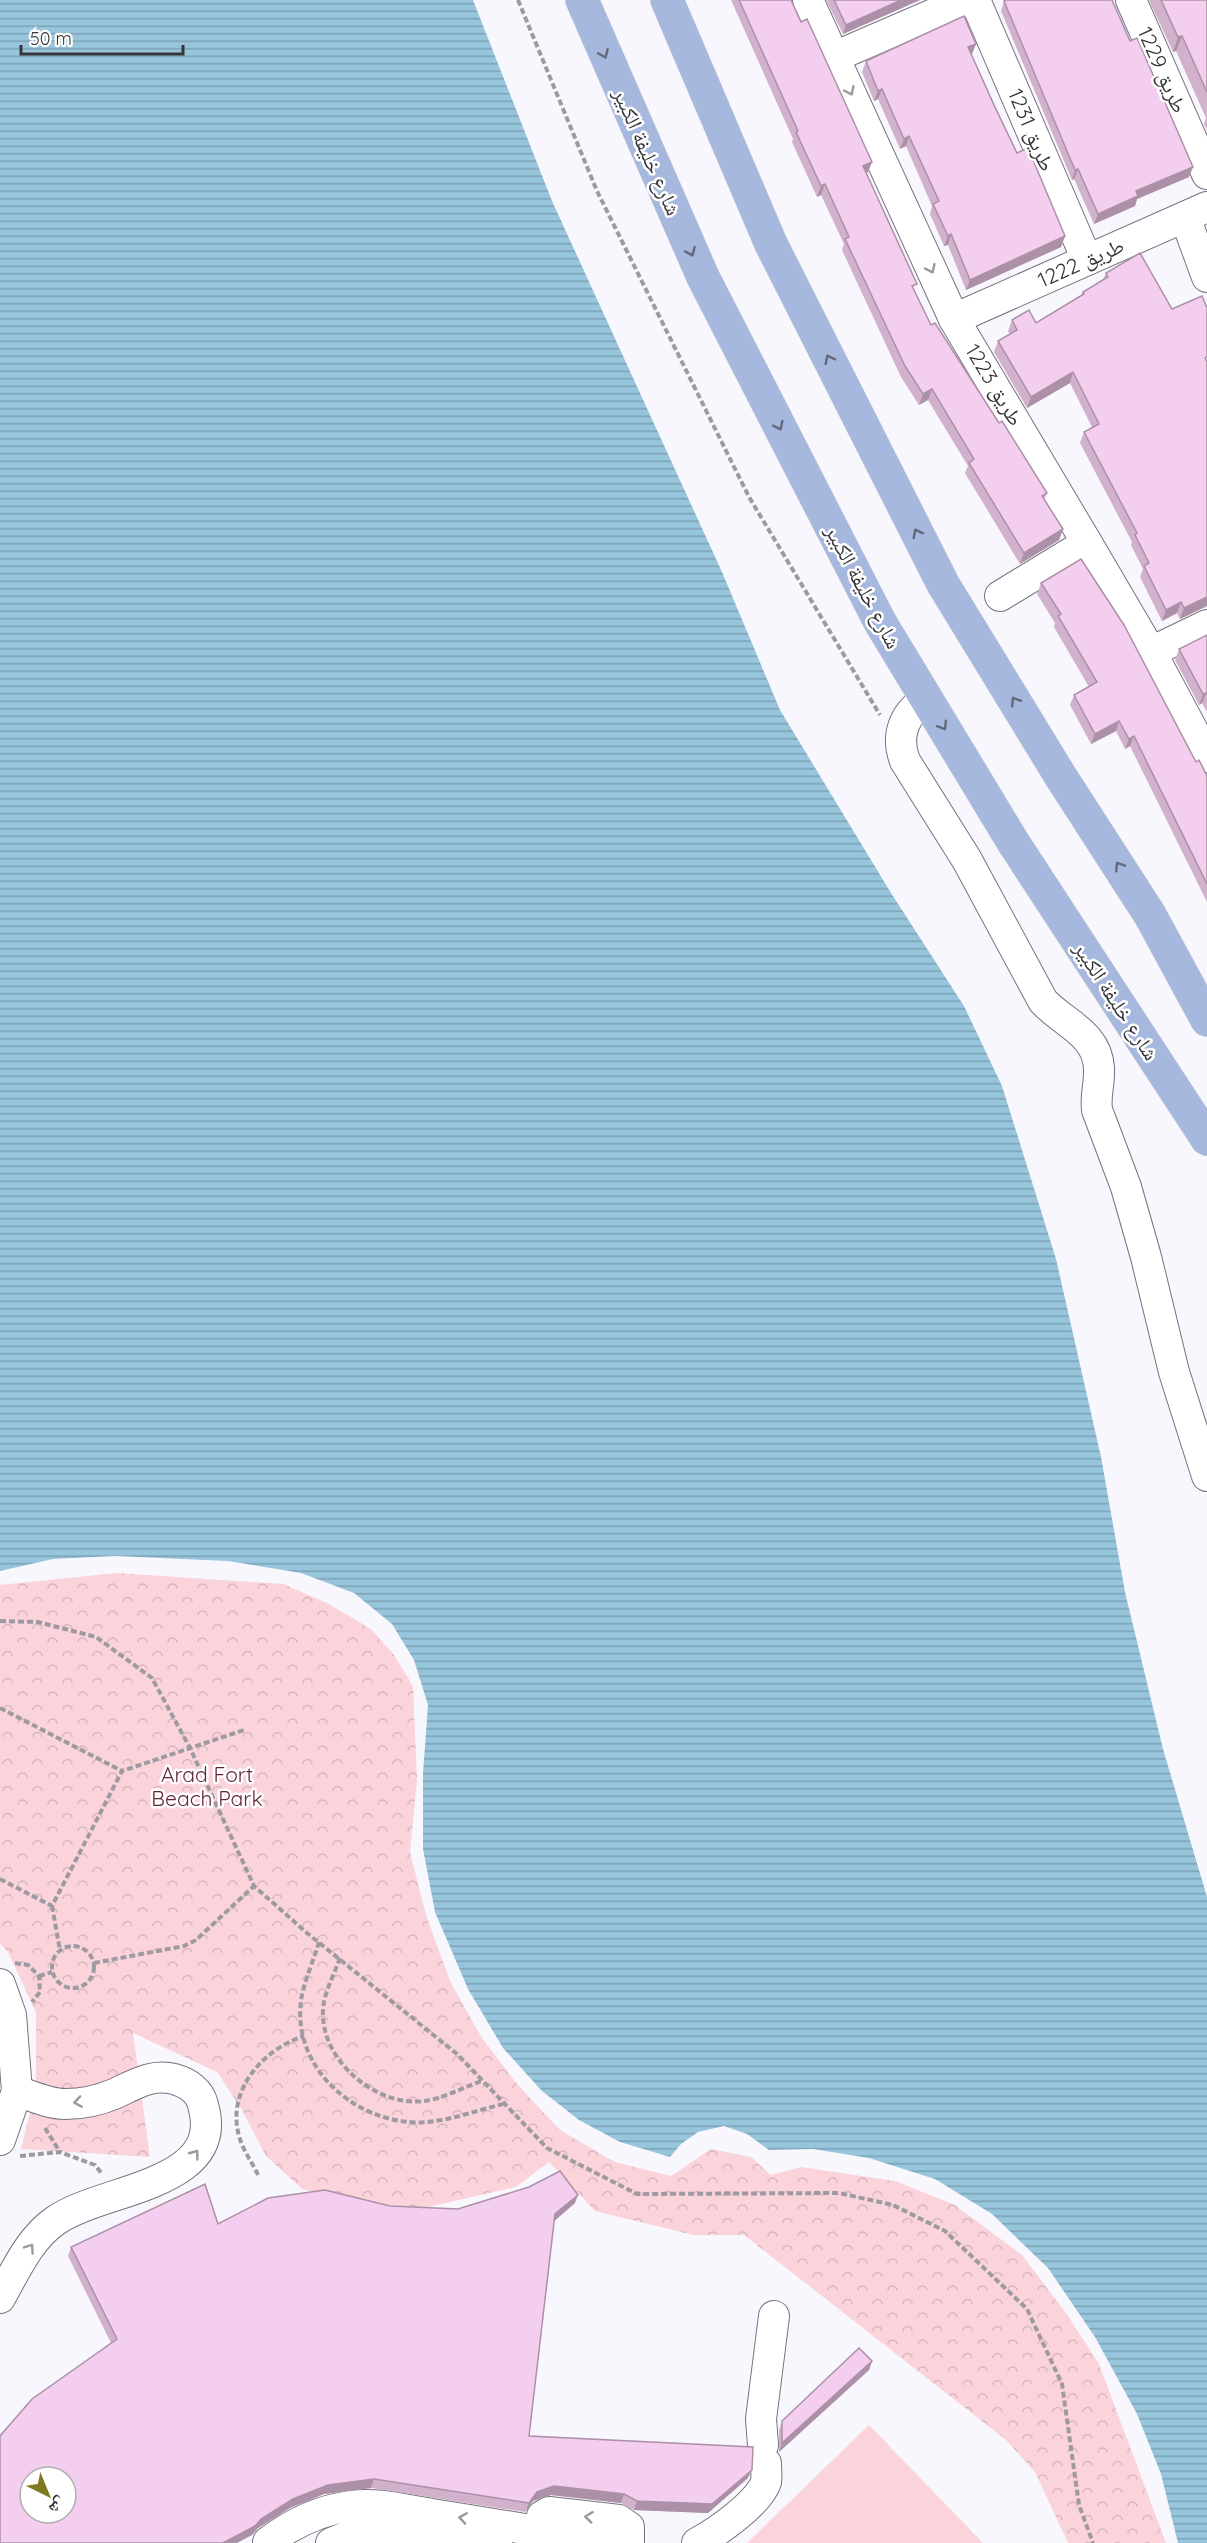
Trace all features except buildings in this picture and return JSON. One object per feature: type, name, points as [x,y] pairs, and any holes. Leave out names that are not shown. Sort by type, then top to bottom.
[{"type":"main road","name":"شارع خليفة الكبير","points":[[582,0],[703,277],[880,622],[1013,842],[1207,1139]]},
{"type":"main road","points":[[667,0],[771,244],[943,584],[1061,777],[1150,915],[1207,1020]]},
{"type":"main road","points":[[1150,915],[1207,983]]},
{"type":"street","name":"طريق 1223","points":[[808,0],[954,319],[1151,652],[1207,757]]},
{"type":"street","points":[[834,57],[966,0]]},
{"type":"street","name":"طريق 1231","points":[[975,0],[1087,260]]},
{"type":"street","name":"طريق 1229","points":[[1131,0],[1207,174]]},
{"type":"street","points":[[1196,212],[1207,278]]},
{"type":"street","name":"طريق 1222","points":[[954,319],[1196,212]]},
{"type":"street","points":[[1000,596],[1087,543]]},
{"type":"street","points":[[1151,652],[1207,625]]},
{"type":"street","points":[[926,699],[908,715],[900,737],[900,749],[905,761],[967,860],[1043,1001],[1059,1017],[1078,1029],[1093,1046],[1099,1068],[1095,1100],[1097,1110],[1132,1207],[1174,1372],[1207,1476]]},
{"type":"street","points":[[0,1984],[11,2015],[15,2037],[17,2091],[9,2148]]},
{"type":"street","points":[[0,2298],[27,2251],[52,2222],[84,2204],[161,2180],[175,2172],[199,2152],[204,2138],[206,2120],[203,2104],[197,2092],[187,2084],[159,2076],[104,2097],[66,2104],[17,2091]]},
{"type":"street","points":[[697,2543],[714,2534],[758,2495],[766,2480],[761,2418],[774,2316]]},
{"type":"street","points":[[268,2543],[291,2527],[315,2515],[333,2509],[369,2504],[538,2530],[603,2543]]},
{"type":"street","points":[[538,2530],[542,2516],[549,2512],[619,2520],[629,2527],[628,2543]]},
{"type":"street","points":[[332,2543],[355,2533],[368,2531],[504,2543]]},
{"type":"path","points":[[518,0],[597,191],[749,497],[900,749]]},
{"type":"path","points":[[0,1621],[38,1622],[96,1638],[152,1678],[190,1748],[254,1886],[457,2054],[547,2148],[637,2194],[839,2193],[893,2205],[945,2231],[1027,2309],[1062,2384],[1079,2505],[1093,2543]]},
{"type":"path","points":[[0,1708],[122,1771]]},
{"type":"path","points":[[60,1950],[52,1906],[122,1771],[244,1730]]},
{"type":"path","points":[[0,1879],[52,1906]]},
{"type":"path","points":[[93,1963],[184,1946],[196,1940],[254,1886]]},
{"type":"path","points":[[319,1942],[302,1995],[304,2036],[315,2064],[332,2088],[355,2106],[382,2118],[411,2123],[504,2104]]},
{"type":"path","points":[[68,1946],[84,1949],[93,1963],[94,1971],[91,1979],[77,1988],[69,1989],[61,1985],[52,1972],[54,1956],[68,1946]]},
{"type":"path","points":[[340,1958],[324,2003],[326,2030],[335,2055],[352,2076],[373,2091],[399,2100],[425,2100],[482,2081]]},
{"type":"path","points":[[39,1976],[52,1972]]},
{"type":"path","points":[[258,2175],[241,2143],[237,2128],[239,2100],[245,2083],[263,2058],[289,2041],[304,2036]]},
{"type":"path","points":[[41,2120],[60,2152]]},
{"type":"path","points":[[9,2148],[60,2152],[95,2165]]},
{"type":"green space","name":"Arad Fort Beach Park","points":[[116,1573],[283,1584],[327,1603],[371,1629],[394,1655],[413,1686],[417,1779],[410,1852],[426,1915],[450,1981],[482,2038],[517,2084],[560,2130],[615,2162],[671,2176],[711,2149],[751,2157],[771,2175],[801,2167],[895,2181],[955,2205],[1022,2255],[1066,2313],[1099,2364],[1166,2543],[1068,2543],[1035,2472],[1006,2440],[744,2235],[693,2235],[595,2211],[549,2162],[516,2187],[411,2211],[353,2202],[302,2189],[266,2156],[242,2110],[217,2072],[133,2033],[150,2157],[21,2149],[36,2088],[36,2012],[8,1952],[0,1944],[0,1585]]},
{"type":"green space","points":[[869,2425],[983,2543],[747,2543]]},
{"type":"water","points":[[0,0],[473,0],[552,201],[722,572],[780,710],[891,893],[964,1006],[1002,1086],[1056,1259],[1101,1457],[1125,1592],[1163,1749],[1207,1897],[1207,2543],[1178,2543],[1161,2474],[1137,2414],[1095,2337],[1048,2268],[992,2214],[935,2179],[869,2158],[813,2149],[769,2150],[747,2134],[724,2126],[698,2132],[681,2144],[670,2157],[620,2142],[579,2120],[542,2091],[503,2048],[468,1989],[435,1912],[423,1849],[423,1773],[428,1705],[414,1660],[392,1624],[354,1593],[301,1573],[228,1561],[115,1556],[53,1559],[0,1571]]}]
